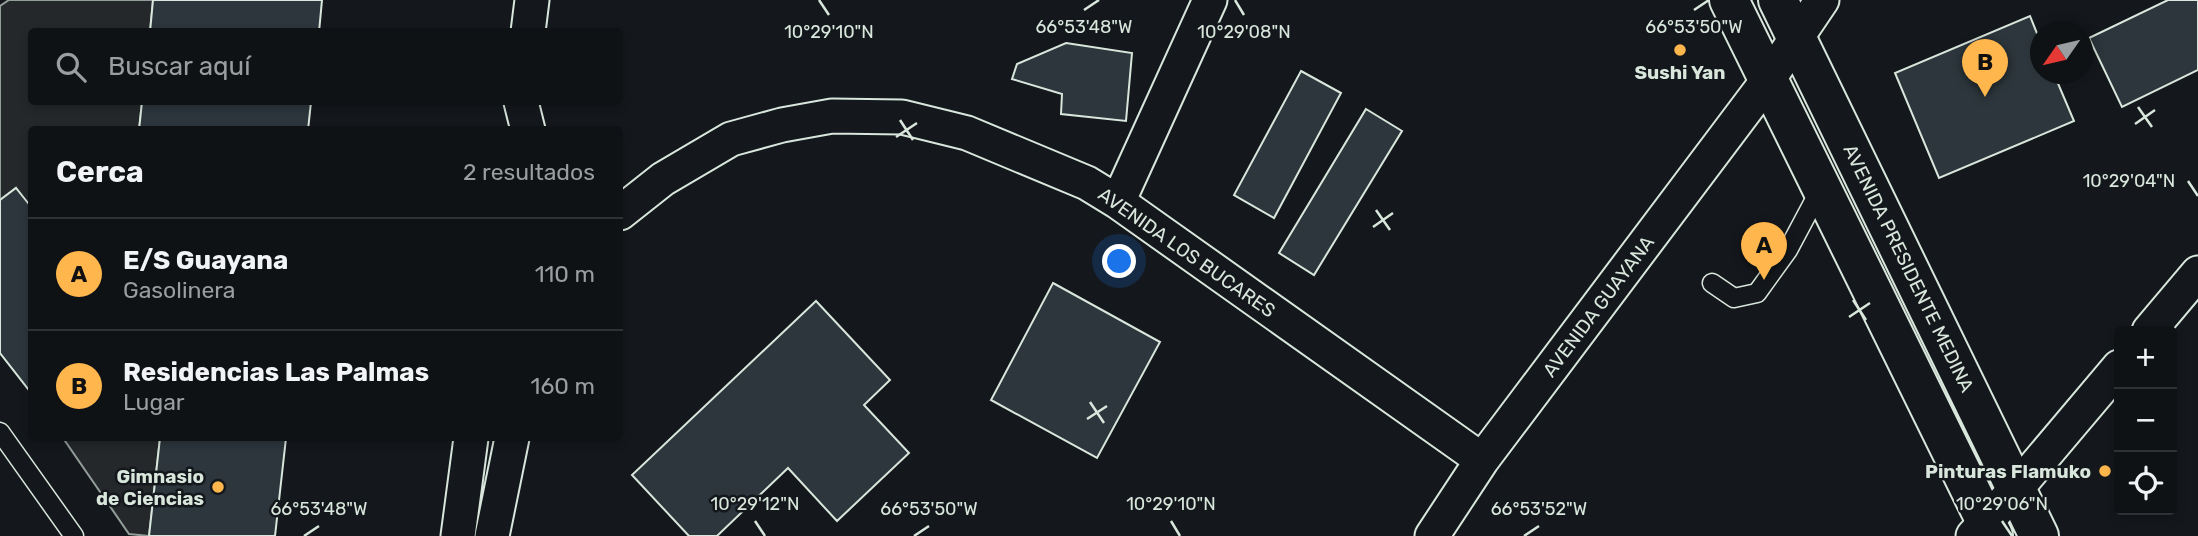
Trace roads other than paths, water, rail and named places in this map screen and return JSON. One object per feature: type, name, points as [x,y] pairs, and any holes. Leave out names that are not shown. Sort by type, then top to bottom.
[{"type":"street","points":[[528,28],[532,0]]},
{"type":"street","points":[[1118,202],[1210,0]]},
{"type":"street","points":[[1729,0],[1984,531],[2114,373]]},
{"type":"street","name":"AVENIDA PRESIDENTE MEDINA","points":[[1778,0],[2039,536]]},
{"type":"street","points":[[1797,39],[1822,0]]},
{"type":"street","name":"AVENIDA GUAYANA","points":[[1432,536],[1482,460],[1797,39]]},
{"type":"street","points":[[515,126],[519,105]]},
{"type":"street","points":[[521,105],[527,126]]},
{"type":"street","name":"AVENIDA LOS BUCARES","points":[[623,195],[663,178],[731,139],[782,125],[832,116],[902,117],[967,133],[1087,183],[1118,202],[1482,460]]},
{"type":"street","name":"AVENIDA LOS BUCARES","points":[[623,211],[663,178]]},
{"type":"street","points":[[2153,326],[2198,273]]},
{"type":"street","points":[[458,536],[471,441]]},
{"type":"street","points":[[492,536],[511,441]]},
{"type":"lane","points":[[1712,283],[1734,298],[1757,293],[1788,250],[1821,188]]},
{"type":"lane","points":[[0,432],[74,536]]},
{"type":"place","name":"Sushi Yan","points":[[1680,50]]},
{"type":"place","name":"Residencias Las Palmas","points":[[1985,97]]},
{"type":"place","name":"E/S Guayana","points":[[1764,280]]},
{"type":"place","name":"Pinturas Flamuko","points":[[2105,471]]},
{"type":"place","name":"Gimnasio de Ciencias","points":[[218,487]]}]
